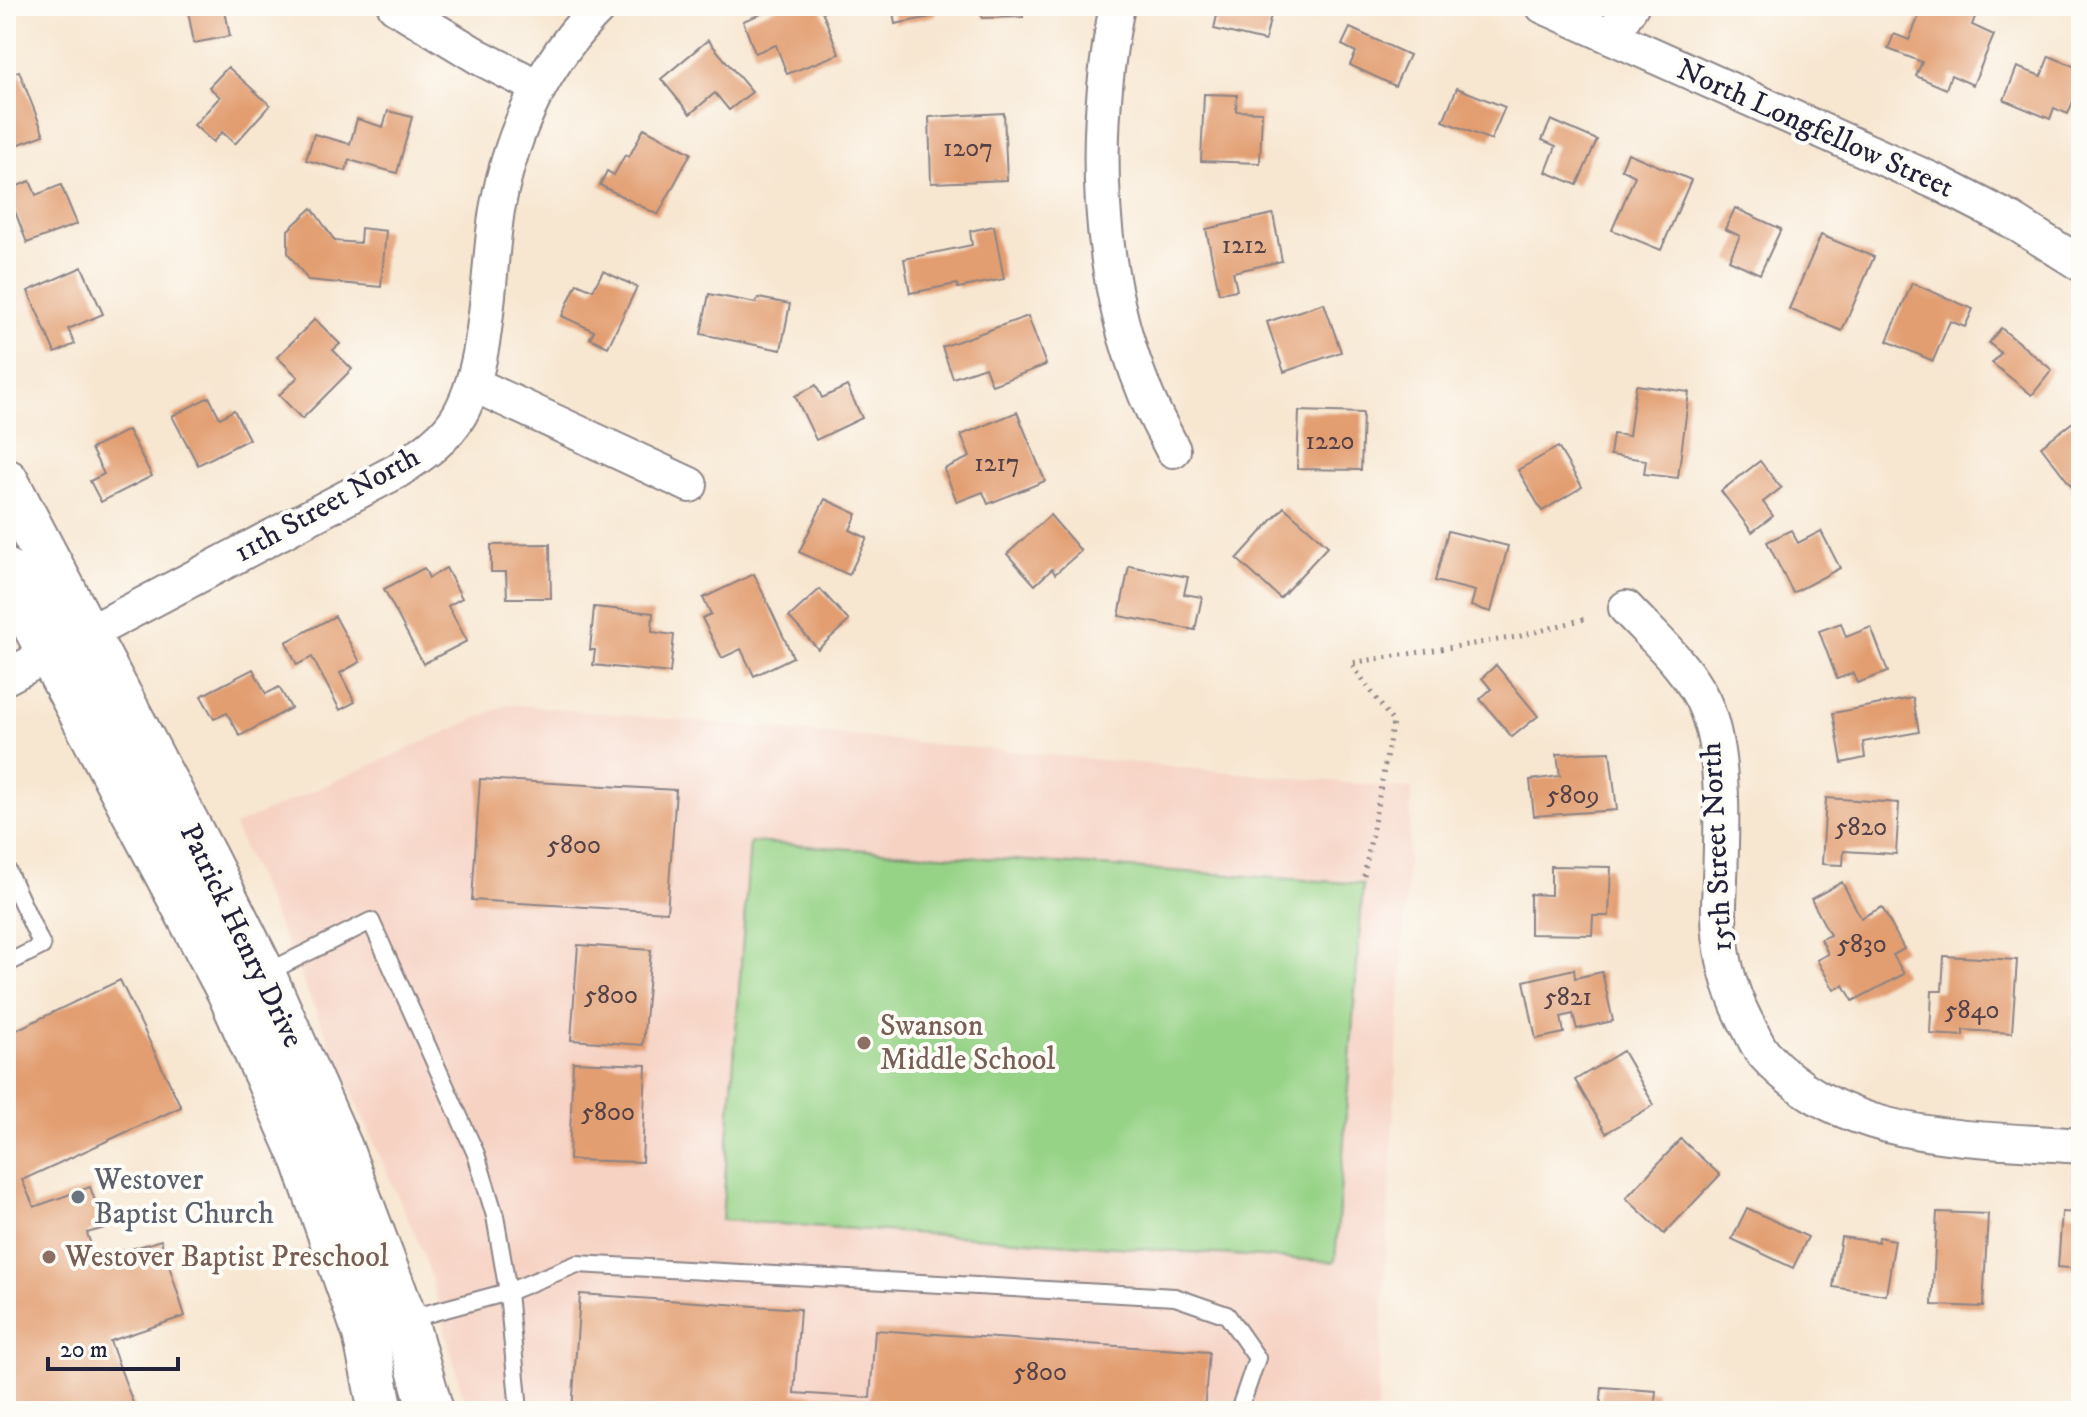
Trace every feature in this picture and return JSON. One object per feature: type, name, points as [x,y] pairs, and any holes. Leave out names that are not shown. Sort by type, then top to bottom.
[{"type":"street","points":[[395,6],[479,57],[538,87]]},
{"type":"street","name":"11th Street North","points":[[6,677],[397,471],[443,436],[460,415],[473,384],[498,209],[515,140],[538,87],[561,51],[600,6]]},
{"type":"street","points":[[1117,6],[1101,134],[1100,176],[1106,232],[1117,302],[1138,372],[1173,450]]},
{"type":"street","name":"North Longfellow Street","points":[[1543,6],[1943,185],[2011,220],[2081,264]]},
{"type":"street","points":[[1611,36],[1631,6]]},
{"type":"street","points":[[473,384],[690,485]]},
{"type":"street","name":"Patrick Henry Drive","points":[[6,481],[68,644],[304,1160],[385,1327],[431,1411]]},
{"type":"street","name":"Patrick Henry Drive","points":[[6,571],[68,644],[263,974],[340,1148],[385,1327],[381,1411]]},
{"type":"street","name":"15th Street North","points":[[1626,608],[1683,668],[1704,703],[1718,757],[1721,818],[1718,926],[1725,973],[1762,1052],[1803,1091],[1841,1111],[1898,1129],[1953,1137],[2081,1146]]},
{"type":"lane","points":[[6,868],[42,946],[6,964]]},
{"type":"lane","points":[[263,974],[371,921],[476,1154],[495,1216],[508,1292],[519,1411]]},
{"type":"lane","points":[[385,1327],[508,1292],[577,1264],[1175,1297],[1227,1315],[1257,1358],[1239,1411]]},
{"type":"path","points":[[1364,876],[1393,722],[1351,663],[1517,637],[1626,608]]},
{"type":"shaded area","name":"Swanson Middle School","points":[[509,704],[1412,789],[1377,1411],[467,1411],[426,1260],[234,826]]},
{"type":"green space","points":[[750,842],[1363,884],[1335,1262],[722,1220]]},
{"type":"building","points":[[187,6],[224,6],[230,36],[194,43]]},
{"type":"building","points":[[781,6],[820,6],[839,54],[787,74],[776,45],[755,53],[743,21]]},
{"type":"building","points":[[892,6],[934,6],[936,16],[895,24]]},
{"type":"building","points":[[982,6],[1023,6],[1023,17],[982,18]]},
{"type":"building","points":[[1219,6],[1273,6],[1265,41],[1214,29]]},
{"type":"building","points":[[1923,6],[1947,6],[1975,17],[1972,25],[1994,35],[1973,85],[1951,75],[1946,89],[1916,76],[1922,62],[1888,49],[1894,34],[1909,40]]},
{"type":"building","points":[[1350,28],[1409,55],[1395,86],[1350,65],[1356,52],[1342,45]]},
{"type":"building","points":[[708,40],[752,92],[729,110],[715,93],[690,114],[661,79]]},
{"type":"building","points":[[2049,56],[2081,69],[2081,81],[2068,114],[2054,108],[2050,119],[2004,100],[2017,67],[2041,76]]},
{"type":"building","points":[[228,67],[270,105],[235,144],[222,132],[213,142],[194,125],[220,97],[209,87]]},
{"type":"building","points":[[19,71],[44,135],[6,149],[6,76]]},
{"type":"building","points":[[1457,88],[1505,107],[1491,140],[1443,121]]},
{"type":"building","points":[[1204,94],[1237,95],[1236,111],[1262,112],[1260,163],[1201,161]]},
{"type":"building","points":[[388,111],[412,117],[397,173],[349,160],[346,171],[306,160],[314,134],[350,144],[357,119],[383,127]]},
{"type":"building","points":[[1004,113],[1007,180],[931,183],[929,117]]},
{"type":"building","points":[[1551,120],[1597,140],[1577,185],[1546,172],[1556,146],[1542,140]]},
{"type":"building","points":[[644,128],[691,153],[658,215],[600,185],[607,171],[614,175],[625,155],[629,157]]},
{"type":"building","points":[[1628,153],[1691,180],[1661,250],[1612,230],[1635,176],[1621,169]]},
{"type":"building","points":[[30,181],[36,195],[61,185],[77,224],[27,243],[7,190]]},
{"type":"building","points":[[312,208],[335,241],[360,243],[361,228],[386,231],[381,287],[308,280],[288,253],[288,230]]},
{"type":"building","points":[[1735,208],[1781,229],[1760,274],[1729,260],[1740,236],[1725,229]]},
{"type":"building","points":[[1273,214],[1282,261],[1233,272],[1237,290],[1219,293],[1206,229]]},
{"type":"building","points":[[994,226],[1004,279],[910,293],[904,259],[972,245],[970,231]]},
{"type":"building","points":[[1821,235],[1874,257],[1842,331],[1789,309]]},
{"type":"building","points":[[82,267],[103,314],[68,329],[75,344],[55,353],[28,291]]},
{"type":"building","points":[[603,271],[637,287],[608,347],[590,338],[594,331],[562,316],[577,283],[593,290]]},
{"type":"building","points":[[1912,283],[1973,309],[1965,327],[1950,321],[1933,361],[1887,341]]},
{"type":"building","points":[[709,294],[756,303],[758,298],[790,304],[781,350],[701,334]]},
{"type":"building","points":[[1324,303],[1341,352],[1284,372],[1267,322]]},
{"type":"building","points":[[1028,316],[1046,365],[992,385],[985,367],[953,378],[942,347]]},
{"type":"building","points":[[315,319],[340,344],[333,350],[352,369],[302,419],[279,395],[298,377],[277,357]]},
{"type":"building","points":[[2001,328],[2052,370],[2032,395],[1992,363],[2001,353],[1989,343]]},
{"type":"building","points":[[816,385],[822,398],[847,386],[862,418],[816,440],[795,396]]},
{"type":"building","points":[[1636,385],[1689,392],[1678,478],[1644,474],[1646,460],[1610,455],[1613,434],[1629,436]]},
{"type":"building","points":[[209,397],[220,418],[234,410],[249,439],[198,465],[172,416]]},
{"type":"building","points":[[1299,411],[1363,413],[1361,470],[1297,469]]},
{"type":"building","points":[[1017,412],[1045,481],[988,504],[983,492],[957,502],[944,469],[970,457],[961,435]]},
{"type":"building","points":[[2081,416],[2081,479],[2072,487],[2041,446]]},
{"type":"building","points":[[128,430],[152,476],[101,502],[90,481],[104,474],[91,449]]},
{"type":"building","points":[[1558,447],[1582,487],[1542,511],[1518,470]]},
{"type":"building","points":[[1760,461],[1781,488],[1763,502],[1773,516],[1752,532],[1721,491]]},
{"type":"building","points":[[825,499],[857,514],[850,530],[867,538],[849,575],[799,552]]},
{"type":"building","points":[[1284,507],[1328,546],[1280,598],[1237,559]]},
{"type":"building","points":[[1050,515],[1081,551],[1055,574],[1052,569],[1035,585],[1007,554]]},
{"type":"building","points":[[1791,530],[1798,543],[1821,531],[1840,568],[1793,593],[1767,542]]},
{"type":"building","points":[[1448,531],[1508,546],[1491,612],[1471,606],[1475,591],[1435,581]]},
{"type":"building","points":[[550,544],[551,598],[507,598],[506,572],[491,572],[491,545]]},
{"type":"building","points":[[1129,566],[1188,577],[1184,594],[1202,597],[1195,630],[1119,616]]},
{"type":"building","points":[[424,568],[429,578],[446,568],[462,598],[448,606],[467,641],[423,664],[384,589]]},
{"type":"building","points":[[754,574],[793,657],[754,676],[741,649],[722,658],[702,618],[711,614],[703,598]]},
{"type":"building","points":[[820,589],[849,621],[818,649],[789,617]]},
{"type":"building","points":[[594,607],[653,613],[652,632],[674,635],[670,673],[593,665],[595,650],[590,650]]},
{"type":"building","points":[[335,616],[360,662],[340,673],[355,702],[340,710],[312,657],[297,665],[286,642]]},
{"type":"building","points":[[1841,623],[1846,637],[1871,627],[1888,672],[1857,683],[1853,673],[1837,679],[1819,631]]},
{"type":"building","points":[[1496,665],[1538,716],[1512,737],[1480,699],[1491,689],[1482,678]]},
{"type":"building","points":[[253,669],[266,694],[279,687],[291,708],[240,736],[227,713],[214,719],[201,696]]},
{"type":"building","points":[[1913,698],[1919,732],[1863,742],[1865,758],[1842,763],[1833,713]]},
{"type":"building","points":[[1610,752],[1617,810],[1534,816],[1530,780],[1560,776],[1557,754]]},
{"type":"building","points":[[480,779],[676,790],[667,912],[472,900]]},
{"type":"building","points":[[1826,798],[1899,803],[1896,854],[1844,851],[1843,865],[1822,864]]},
{"type":"building","points":[[1551,866],[1611,867],[1609,916],[1593,916],[1592,935],[1530,934],[1530,894],[1551,895]]},
{"type":"building","points":[[1842,882],[1861,918],[1882,907],[1904,949],[1893,955],[1904,974],[1853,1001],[1844,985],[1834,990],[1817,960],[1828,954],[1821,939],[1830,935],[1811,899]]},
{"type":"building","points":[[578,945],[651,950],[643,1045],[571,1040]]},
{"type":"building","points":[[1944,956],[2017,960],[2012,1033],[1963,1030],[1963,1036],[1930,1034],[1932,991],[1942,991]]},
{"type":"building","points":[[1574,969],[1575,978],[1602,972],[1613,1021],[1577,1029],[1573,1014],[1561,1017],[1564,1033],[1536,1039],[1524,981]]},
{"type":"building","name":"Westover Baptist Church","points":[[120,980],[181,1107],[22,1180],[34,1207],[90,1187],[105,1228],[87,1233],[96,1260],[161,1240],[185,1316],[110,1341],[136,1411],[6,1411],[6,1368],[15,1365],[6,1342],[6,1035]]},
{"type":"building","points":[[1623,1051],[1654,1105],[1606,1133],[1575,1080]]},
{"type":"building","points":[[573,1062],[646,1065],[642,1162],[569,1160]]},
{"type":"building","points":[[1681,1139],[1720,1175],[1664,1234],[1626,1198]]},
{"type":"building","points":[[1747,1208],[1808,1237],[1793,1268],[1732,1239]]},
{"type":"building","points":[[1937,1212],[1988,1214],[1983,1307],[1932,1305]]},
{"type":"building","points":[[2062,1212],[2081,1213],[2081,1269],[2058,1267]]},
{"type":"building","points":[[1841,1237],[1878,1242],[1879,1237],[1895,1240],[1886,1295],[1833,1287]]},
{"type":"building","points":[[580,1294],[800,1309],[794,1393],[870,1398],[875,1330],[1209,1352],[1204,1411],[572,1411]]},
{"type":"building","points":[[1602,1387],[1656,1391],[1654,1411],[1600,1411]]},
{"type":"place","name":"Swanson Middle School","points":[[864,1043]]},
{"type":"place","name":"Westover Baptist Church","points":[[78,1197]]},
{"type":"place","name":"Westover Baptist Preschool","points":[[49,1257]]}]
